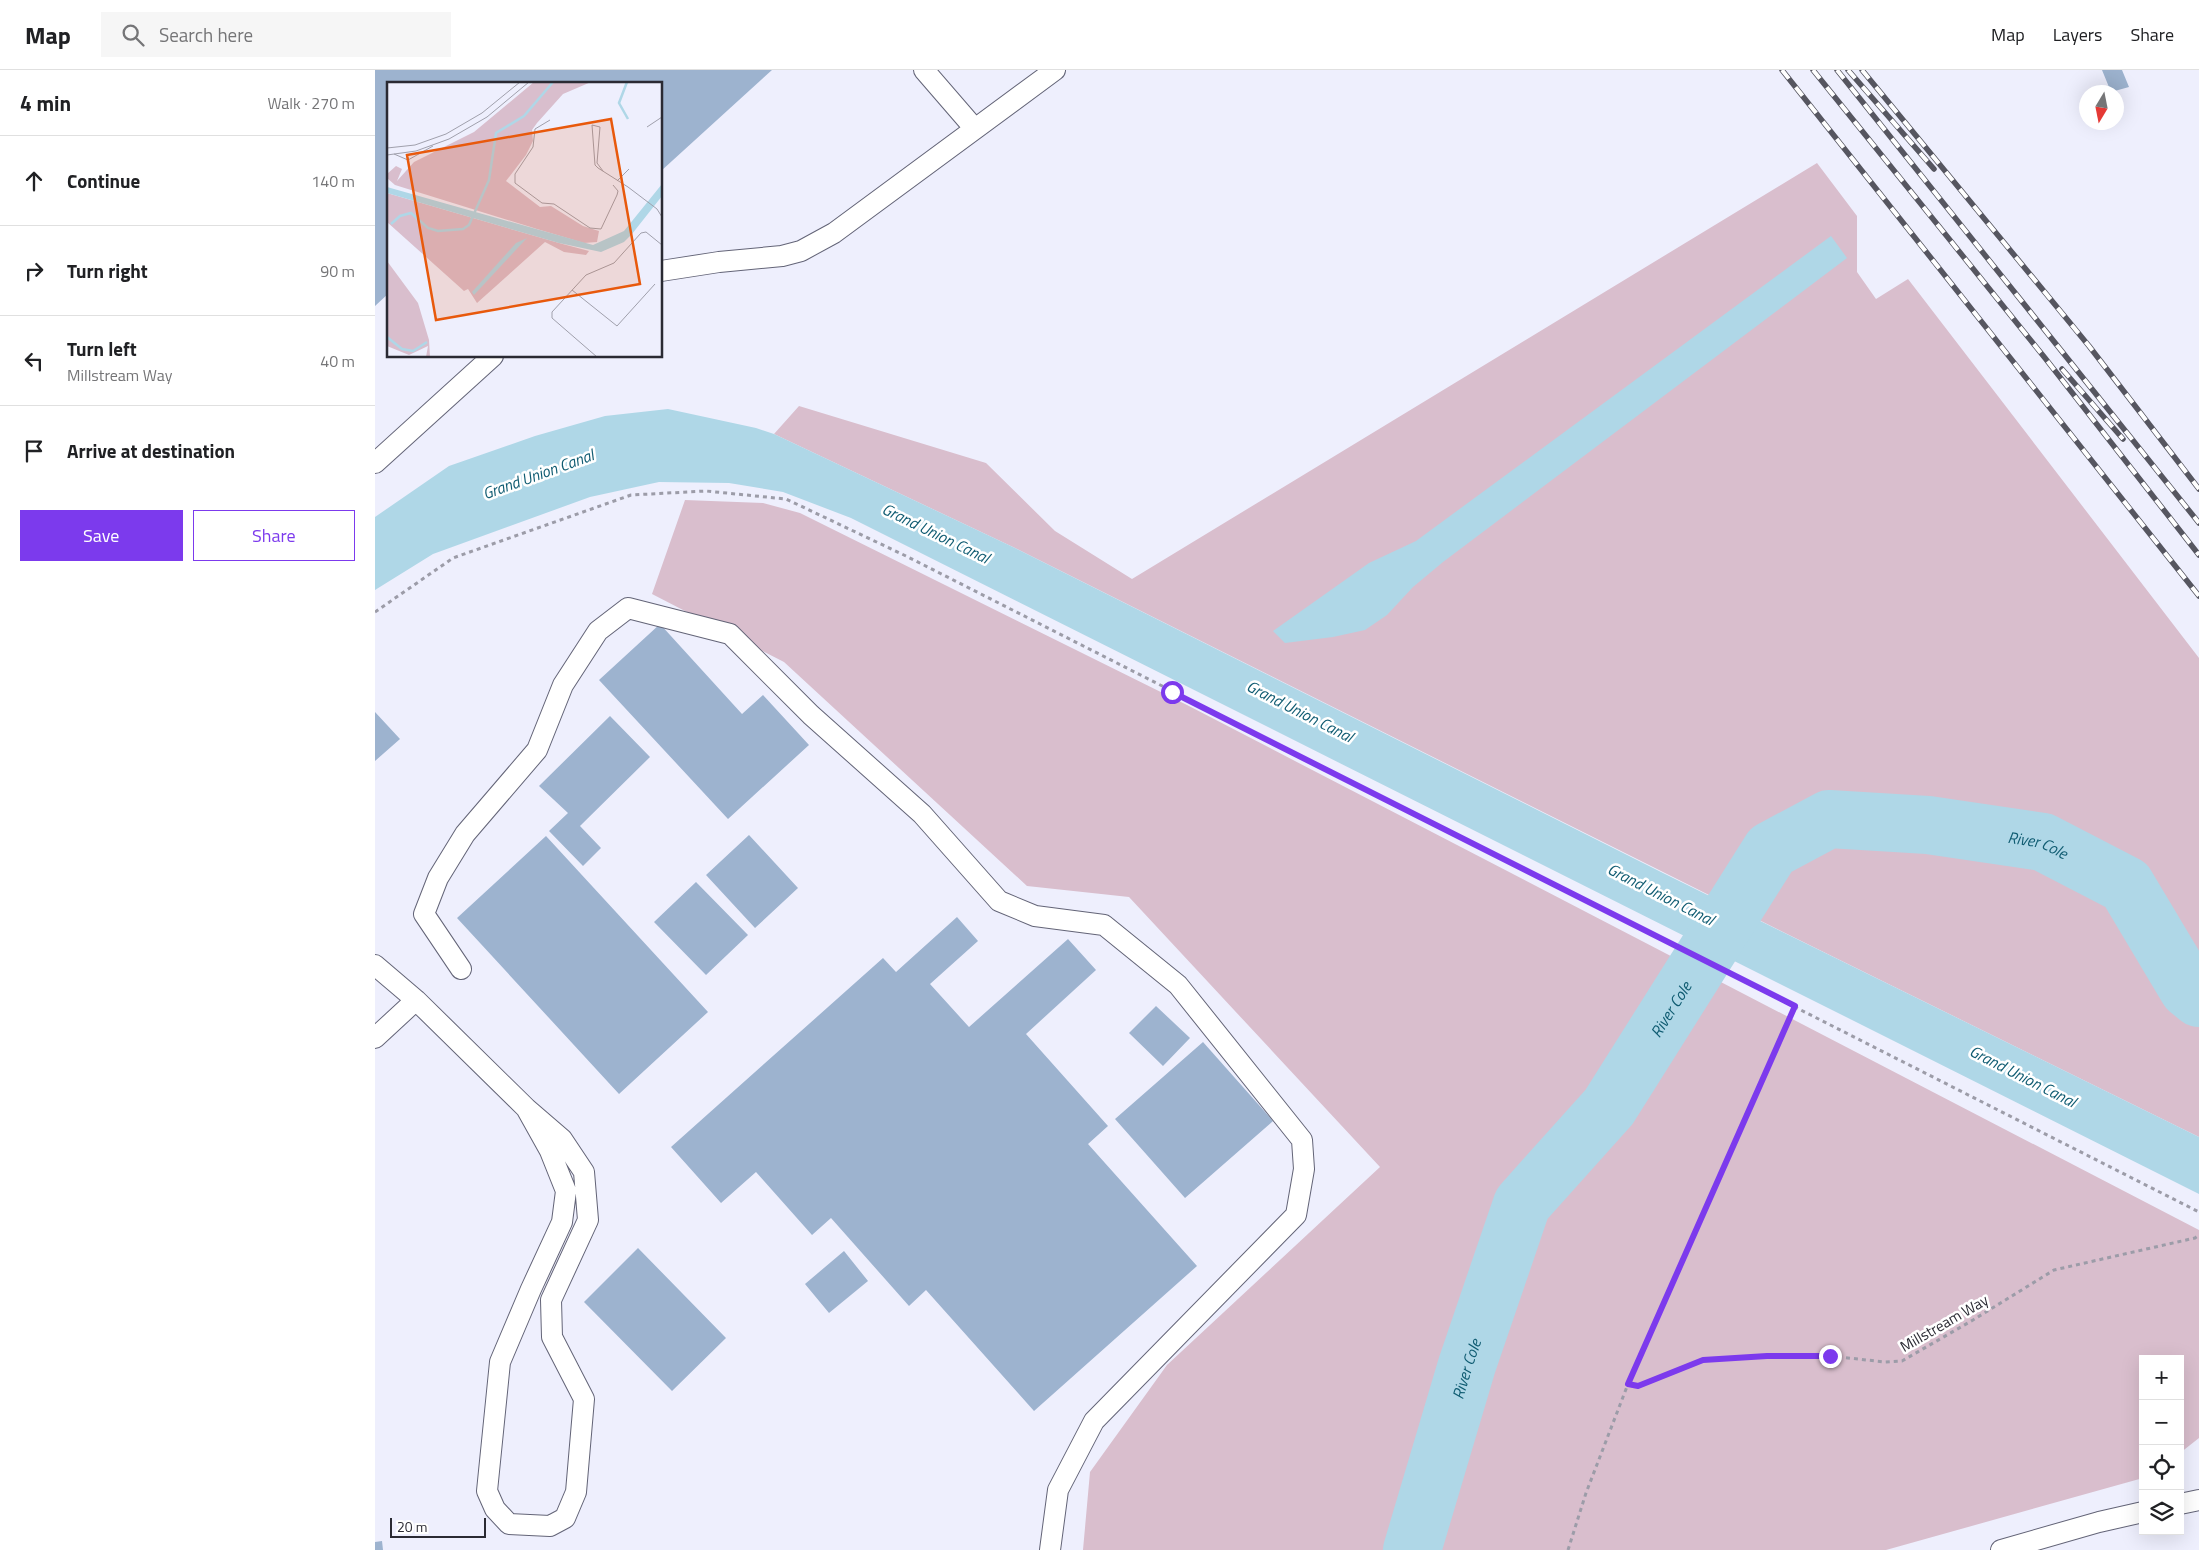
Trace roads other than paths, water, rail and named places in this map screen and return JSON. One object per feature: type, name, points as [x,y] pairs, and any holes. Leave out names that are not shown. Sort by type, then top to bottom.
[{"type":"lane","points":[[924,70],[975,129]]},
{"type":"lane","points":[[663,271],[719,262],[782,256],[801,251],[834,233],[1055,70]]},
{"type":"lane","points":[[375,463],[491,358]]},
{"type":"lane","points":[[461,969],[424,914],[438,878],[465,834],[537,750],[563,685],[598,631],[628,608],[730,634],[811,715],[921,814],[999,901],[1035,916],[1105,925],[1178,985],[1302,1140],[1304,1169],[1296,1215],[1094,1421],[1058,1490],[1050,1550]]},
{"type":"lane","points":[[375,965],[416,1000],[526,1108],[562,1139],[584,1172],[588,1220],[551,1300],[552,1337],[584,1399],[576,1492],[565,1518],[551,1526],[509,1524],[495,1509],[487,1491],[500,1362],[562,1222],[566,1191],[550,1151],[526,1108]]},
{"type":"lane","points":[[375,1038],[416,1000]]},
{"type":"lane","points":[[2184,1503],[2199,1500]]},
{"type":"lane","points":[[2001,1550],[2099,1522],[2139,1513]]},
{"type":"water","points":[[1831,236],[1847,258],[1443,562],[1413,587],[1387,615],[1365,630],[1333,637],[1285,643],[1273,631],[1369,563],[1416,541]]},
{"type":"water","name":"Grand Union Canal","points":[[668,409],[756,428],[774,434],[1015,548],[1663,873],[2199,1137],[2199,1194],[851,518],[783,492],[729,483],[659,482],[590,497],[433,554],[375,590],[375,517],[449,466],[535,436],[605,416]]},
{"type":"waterway","name":"River Cole","points":[[1412,1550],[1467,1365],[1522,1204],[1609,1107],[1771,850],[1829,819],[1928,825],[2043,842],[2126,885],[2188,989],[2199,998]]},
{"type":"railway","points":[[1782,70],[2199,596]]},
{"type":"railway","points":[[1813,70],[2045,358],[2199,555]]},
{"type":"railway","points":[[1837,70],[2199,523]]},
{"type":"railway","points":[[1848,70],[1934,169]]},
{"type":"railway","points":[[1862,70],[2089,346],[2199,489]]},
{"type":"railway","points":[[2062,369],[2123,439]]}]
